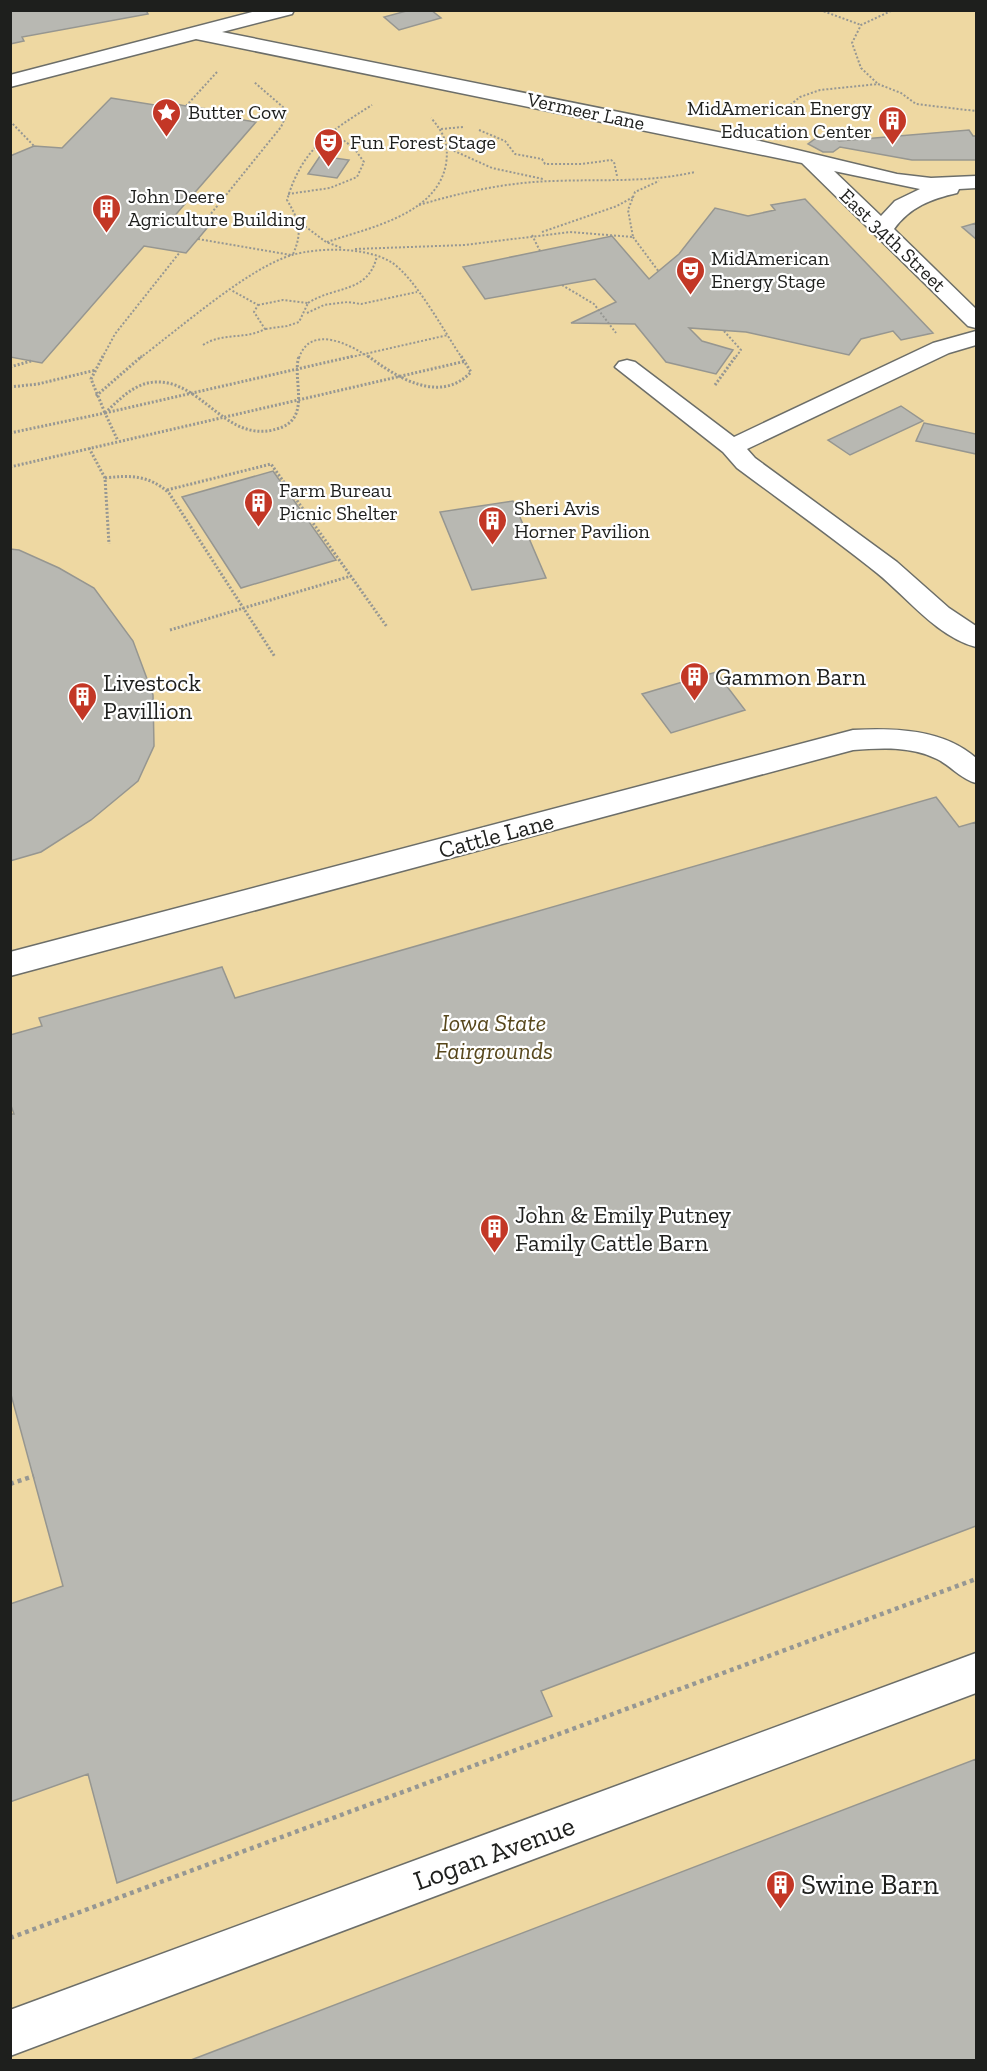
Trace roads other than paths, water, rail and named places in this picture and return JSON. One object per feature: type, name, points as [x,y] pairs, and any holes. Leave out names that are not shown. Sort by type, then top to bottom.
[{"type":"lane","points":[[10,81],[285,10]]},
{"type":"lane","name":"Vermeer Lane","points":[[196,33],[743,143],[897,180],[931,184],[974,182]]},
{"type":"lane","name":"East 34th Street","points":[[810,159],[976,321]]},
{"type":"lane","points":[[882,230],[895,210],[924,194],[974,182]]},
{"type":"lane","points":[[732,447],[941,348],[976,338]]},
{"type":"lane","points":[[627,367],[732,447],[746,463],[888,568],[939,614],[976,638]]},
{"type":"lane","name":"Cattle Lane","points":[[10,964],[853,740],[895,738],[926,743],[963,760],[976,772]]},
{"type":"lane","name":"Logan Avenue","points":[[10,2033],[976,1673]]},
{"type":"place","name":"Butter Cow","points":[[167,138]]},
{"type":"place","name":"MidAmerican Energy Education Center","points":[[893,146]]},
{"type":"place","name":"Fun Forest Stage","points":[[329,168]]},
{"type":"place","name":"John Deere Agriculture Building","points":[[107,234]]},
{"type":"place","name":"MidAmerican Energy Stage","points":[[690,296]]},
{"type":"place","name":"Farm Bureau Picnic Shelter","points":[[258,528]]},
{"type":"place","name":"Sheri Avis Horner Pavilion","points":[[493,546]]},
{"type":"place","name":"Gammon Barn","points":[[694,702]]},
{"type":"place","name":"Livestock Pavillion","points":[[82,722]]},
{"type":"place","name":"John & Emily Putney Family Cattle Barn","points":[[494,1254]]},
{"type":"place","name":"Swine Barn","points":[[780,1910]]},
{"type":"park label","name":"Iowa State Fairgrounds","points":[[494,1036]]}]
